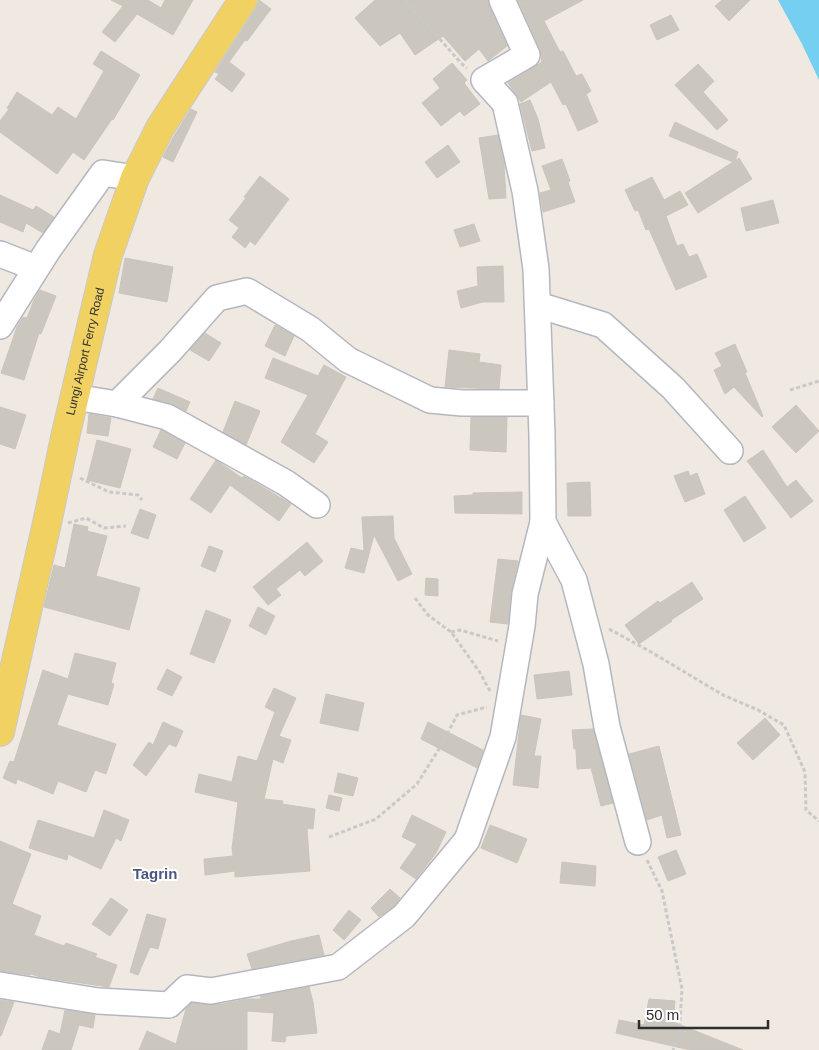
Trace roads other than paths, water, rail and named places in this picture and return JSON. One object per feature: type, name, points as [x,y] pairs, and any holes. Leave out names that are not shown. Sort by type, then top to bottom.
[{"type":"main road","name":"Lungi Airport Ferry Road","points":[[0,732],[74,397],[108,255],[135,178],[160,128],[243,0]]},
{"type":"street","points":[[0,985],[98,1001],[169,1006],[187,988],[211,991],[338,967],[404,916],[466,840],[503,737],[501,712],[522,626],[525,594],[543,522],[536,269],[525,191],[505,103],[484,80],[527,55],[502,0]]},
{"type":"street","points":[[0,326],[36,268],[103,172],[135,178]]},
{"type":"street","points":[[0,254],[36,268]]},
{"type":"street","points":[[117,404],[170,351],[217,298],[248,291],[310,329],[348,360],[430,400],[462,404],[541,403]]},
{"type":"street","points":[[538,305],[603,325],[673,388],[730,451]]},
{"type":"street","points":[[74,397],[117,404],[167,417],[286,483],[317,505]]},
{"type":"street","points":[[543,522],[574,580],[596,664],[607,727],[638,842]]},
{"type":"water","points":[[778,0],[819,0],[819,80],[802,44]]},
{"type":"district","name":"Tagrin","points":[[155,874]]}]
